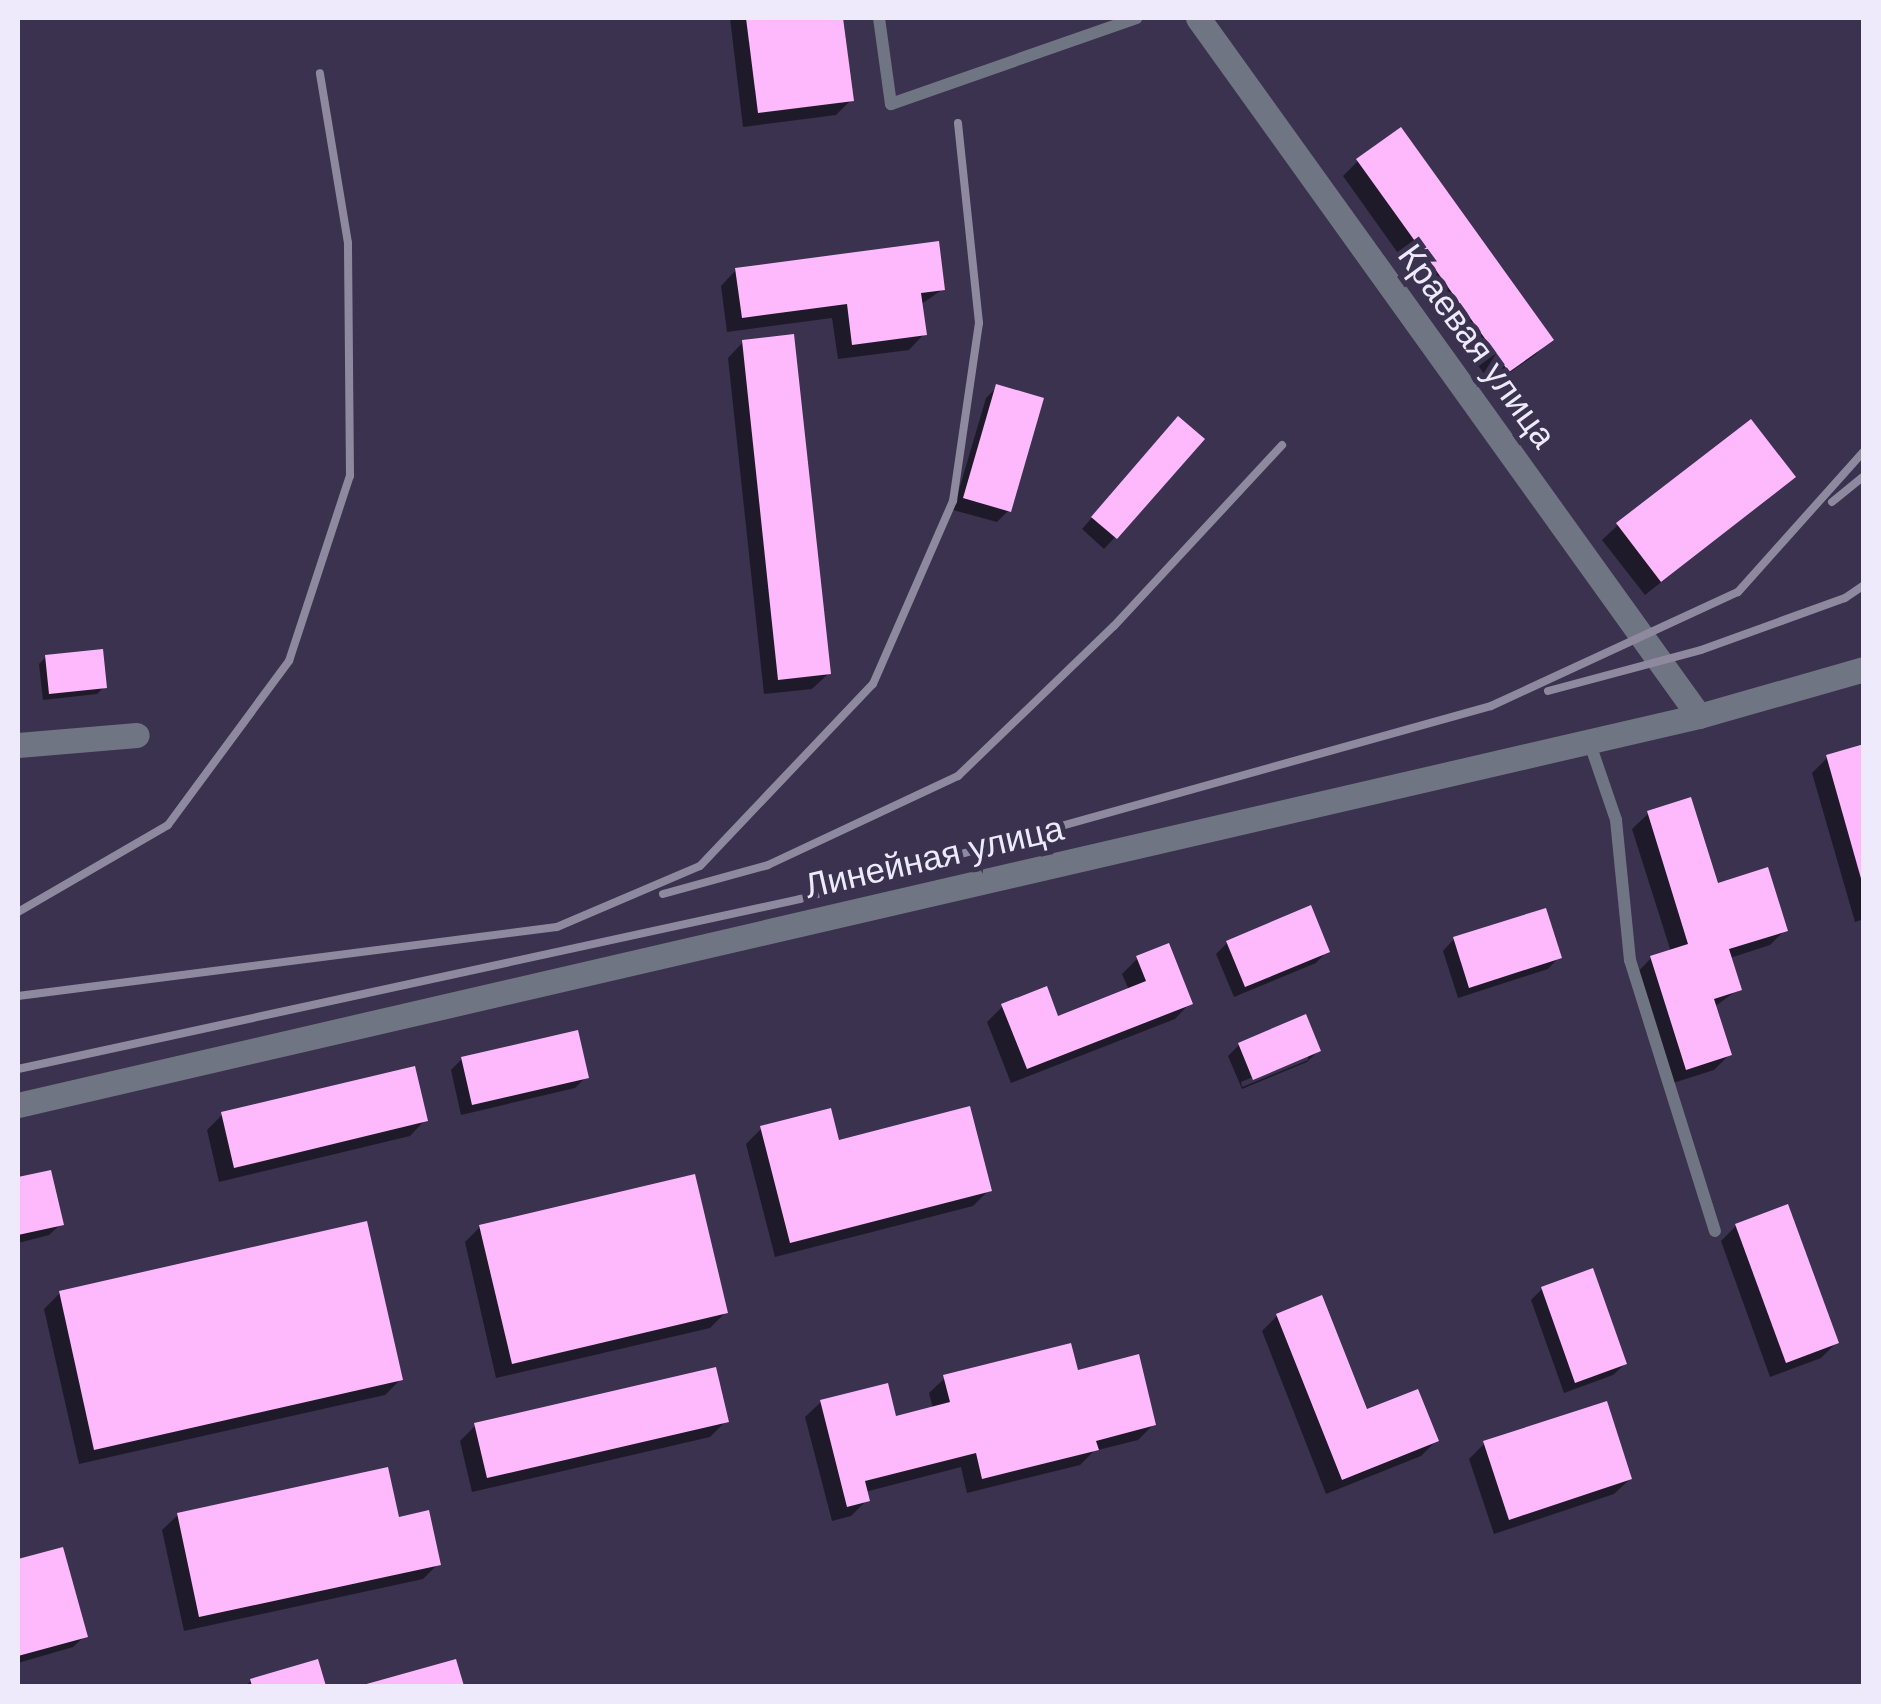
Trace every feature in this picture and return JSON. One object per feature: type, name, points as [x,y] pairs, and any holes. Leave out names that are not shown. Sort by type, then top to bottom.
[{"type":"street","name":"Краевая улица","points":[[1198,18],[1699,716]]},
{"type":"street","name":"Линейная улица","points":[[18,1105],[1699,716],[1864,670]]},
{"type":"street","points":[[18,745],[136,736]]},
{"type":"lane","points":[[879,18],[891,104],[1136,18]]},
{"type":"lane","points":[[1589,741],[1616,820],[1630,960],[1715,1231]]},
{"type":"building","points":[[746,18],[843,18],[854,101],[758,113]]},
{"type":"building","points":[[1401,127],[1554,340],[1509,372],[1356,159]]},
{"type":"building","points":[[939,241],[945,290],[921,293],[927,335],[852,345],[847,304],[742,318],[735,268]]},
{"type":"building","points":[[794,334],[831,674],[778,680],[742,340]]},
{"type":"building","points":[[996,384],[1044,398],[1011,512],[963,498]]},
{"type":"building","points":[[1178,416],[1205,439],[1117,539],[1091,517]]},
{"type":"building","points":[[1751,419],[1796,477],[1661,582],[1616,523]]},
{"type":"building","points":[[103,649],[107,688],[49,694],[45,655]]},
{"type":"building","points":[[1864,744],[1864,881],[1862,882],[1826,755]]},
{"type":"building","points":[[1691,797],[1718,883],[1768,867],[1788,931],[1729,949],[1742,990],[1714,999],[1732,1055],[1686,1070],[1650,956],[1688,944],[1647,811]]},
{"type":"building","points":[[1311,905],[1330,952],[1245,987],[1226,941]]},
{"type":"building","points":[[1546,908],[1562,958],[1469,988],[1453,937]]},
{"type":"building","points":[[1169,943],[1193,1004],[1027,1069],[1001,1004],[1047,986],[1058,1016],[1146,981],[1136,956]]},
{"type":"building","points":[[1306,1014],[1321,1051],[1253,1080],[1238,1043]]},
{"type":"building","points":[[578,1030],[589,1078],[472,1105],[461,1057]]},
{"type":"building","points":[[415,1066],[428,1121],[234,1168],[221,1112]]},
{"type":"building","points":[[970,1106],[992,1191],[790,1243],[760,1126],[831,1108],[839,1140]]},
{"type":"building","points":[[51,1170],[64,1225],[18,1235],[18,1177]]},
{"type":"building","points":[[695,1174],[728,1313],[512,1364],[479,1225]]},
{"type":"building","points":[[1788,1204],[1839,1343],[1786,1363],[1735,1224]]},
{"type":"building","points":[[367,1221],[403,1380],[94,1450],[59,1291]]},
{"type":"building","points":[[1593,1268],[1627,1364],[1575,1383],[1541,1287]]},
{"type":"building","points":[[1322,1295],[1367,1409],[1418,1389],[1439,1441],[1342,1480],[1276,1314]]},
{"type":"building","points":[[1071,1343],[1078,1370],[1139,1354],[1156,1425],[1096,1441],[1099,1450],[982,1479],[976,1453],[865,1481],[870,1501],[847,1507],[820,1400],[888,1383],[896,1416],[950,1402],[943,1375]]},
{"type":"building","points":[[716,1367],[729,1422],[487,1478],[474,1423]]},
{"type":"building","points":[[1607,1401],[1632,1479],[1509,1520],[1483,1441]]},
{"type":"building","points":[[388,1467],[399,1517],[429,1510],[441,1565],[199,1617],[177,1513]]},
{"type":"building","points":[[63,1547],[88,1637],[18,1656],[18,1559]]},
{"type":"building","points":[[318,1659],[326,1686],[252,1686],[250,1679]]},
{"type":"building","points":[[456,1659],[464,1686],[363,1686],[363,1685]]},
{"type":"railway","points":[[18,912],[168,825],[289,661],[350,476],[348,243],[320,73]]},
{"type":"railway","points":[[18,996],[557,927],[700,866],[873,684],[953,501],[979,323],[958,123]]},
{"type":"railway","points":[[663,894],[768,865],[958,776],[1114,626],[1282,445]]},
{"type":"railway","points":[[18,1069],[800,899],[1491,706],[1738,592],[1864,451]]},
{"type":"railway","points":[[1832,502],[1864,476]]},
{"type":"railway","points":[[1548,691],[1701,650],[1845,598],[1864,585]]}]
